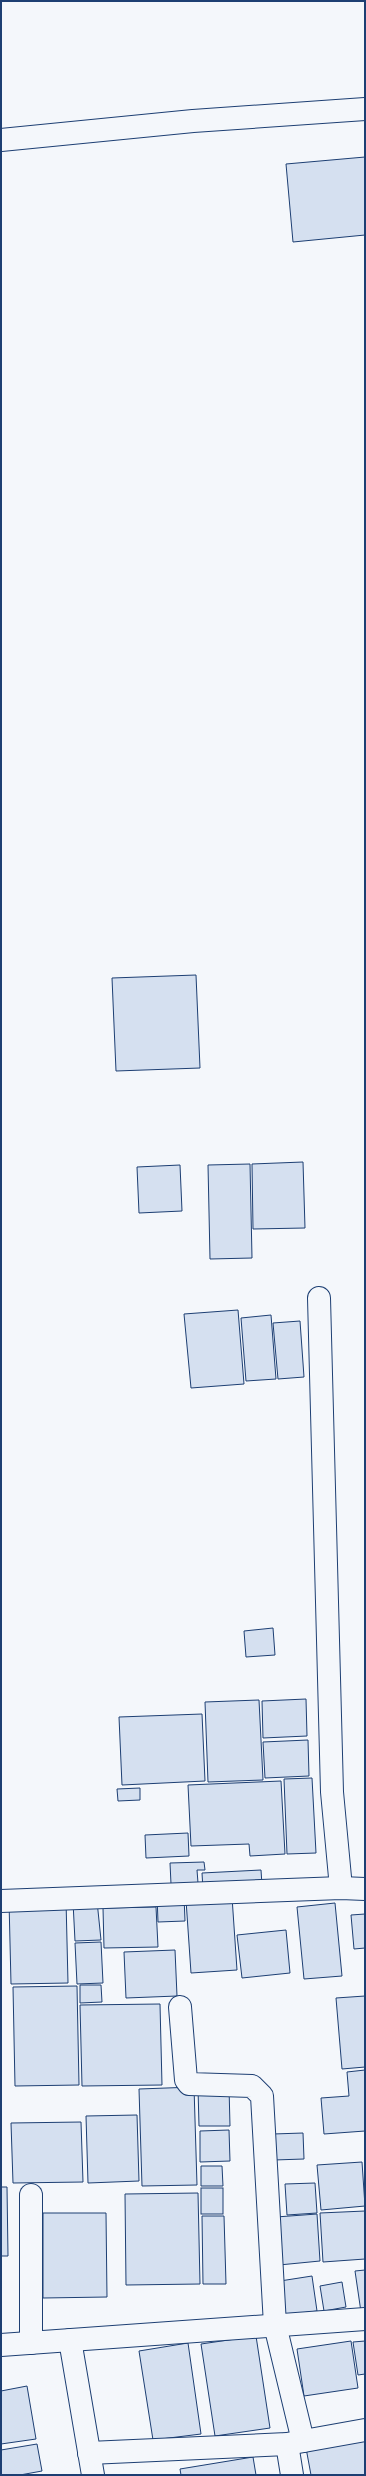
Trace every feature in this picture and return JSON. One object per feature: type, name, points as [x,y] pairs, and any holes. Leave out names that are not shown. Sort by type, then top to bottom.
[{"type":"street","points":[[1,140],[193,121],[365,109]]},
{"type":"street","points":[[319,1298],[332,1792],[341,1888]]},
{"type":"street","points":[[1,1901],[341,1888],[365,1889]]},
{"type":"street","points":[[180,2008],[186,2080],[189,2084],[252,2086],[262,2096],[275,2326],[295,2442],[292,2475]]},
{"type":"street","points":[[31,2195],[31,2343]]},
{"type":"street","points":[[1,2345],[365,2319]]},
{"type":"street","points":[[70,2340],[93,2475]]},
{"type":"street","points":[[89,2453],[295,2442],[365,2430]]},
{"type":"building","points":[[365,157],[365,235],[293,242],[286,164]]},
{"type":"building","points":[[196,975],[200,1068],[116,1071],[112,978]]},
{"type":"building","points":[[303,1162],[305,1228],[253,1229],[252,1164]]},
{"type":"building","points":[[250,1164],[252,1258],[210,1259],[208,1165]]},
{"type":"building","points":[[180,1165],[182,1211],[139,1213],[137,1167]]},
{"type":"building","points":[[238,1310],[244,1384],[191,1388],[184,1314]]},
{"type":"building","points":[[271,1315],[276,1379],[246,1381],[241,1318]]},
{"type":"building","points":[[300,1321],[304,1377],[278,1379],[273,1323]]},
{"type":"building","points":[[273,1628],[275,1655],[246,1657],[244,1631]]},
{"type":"building","points":[[306,1699],[307,1736],[263,1738],[262,1701]]},
{"type":"building","points":[[259,1700],[263,1780],[208,1782],[205,1702]]},
{"type":"building","points":[[202,1714],[205,1781],[122,1785],[119,1717]]},
{"type":"building","points":[[308,1740],[309,1776],[265,1778],[263,1742]]},
{"type":"building","points":[[312,1778],[316,1853],[287,1854],[284,1779]]},
{"type":"building","points":[[281,1781],[285,1854],[250,1856],[249,1844],[191,1846],[188,1785]]},
{"type":"building","points":[[140,1788],[140,1800],[118,1801],[117,1789]]},
{"type":"building","points":[[188,1833],[189,1856],[146,1858],[145,1835]]},
{"type":"building","points":[[204,1862],[205,1870],[197,1870],[198,1883],[171,1884],[170,1863]]},
{"type":"building","points":[[261,1870],[262,1885],[203,1890],[202,1873]]},
{"type":"building","points":[[157,1896],[184,1896],[185,1921],[158,1922]]},
{"type":"building","points":[[232,1897],[237,1970],[191,1973],[186,1900]]},
{"type":"building","points":[[66,1900],[68,1983],[11,1984],[9,1901]]},
{"type":"building","points":[[97,1901],[101,1940],[75,1941],[73,1902]]},
{"type":"building","points":[[335,1903],[342,1976],[304,1979],[297,1907]]},
{"type":"building","points":[[156,1907],[158,1947],[104,1948],[103,1908]]},
{"type":"building","points":[[365,1914],[365,1948],[354,1949],[351,1915]]},
{"type":"building","points":[[286,1930],[290,1973],[242,1978],[237,1935]]},
{"type":"building","points":[[101,1942],[103,1983],[77,1984],[75,1943]]},
{"type":"building","points":[[175,1950],[177,1996],[126,1998],[124,1952]]},
{"type":"building","points":[[80,1985],[101,1985],[102,2002],[80,2003]]},
{"type":"building","points":[[77,1986],[79,2085],[15,2086],[13,1987]]},
{"type":"building","points":[[365,1996],[365,2067],[342,2069],[336,1998]]},
{"type":"building","points":[[160,2004],[162,2085],[82,2086],[80,2005]]},
{"type":"building","points":[[365,2070],[365,2131],[324,2134],[321,2098],[349,2096],[347,2072]]},
{"type":"building","points":[[194,2087],[197,2185],[142,2186],[139,2089]]},
{"type":"building","points":[[229,2087],[230,2126],[199,2126],[198,2088]]},
{"type":"building","points":[[137,2115],[139,2181],[88,2183],[86,2116]]},
{"type":"building","points":[[81,2122],[83,2182],[13,2183],[11,2123]]},
{"type":"building","points":[[229,2130],[230,2161],[200,2162],[200,2131]]},
{"type":"building","points":[[303,2133],[304,2159],[274,2160],[273,2134]]},
{"type":"building","points":[[362,2162],[365,2206],[321,2210],[317,2165]]},
{"type":"building","points":[[201,2166],[222,2166],[223,2186],[201,2186]]},
{"type":"building","points":[[315,2183],[317,2213],[287,2215],[285,2184]]},
{"type":"building","points":[[1,2187],[7,2187],[8,2256],[1,2256]]},
{"type":"building","points":[[201,2188],[223,2188],[223,2214],[201,2214]]},
{"type":"building","points":[[198,2193],[200,2284],[126,2285],[125,2194]]},
{"type":"building","points":[[365,2211],[365,2259],[323,2262],[320,2213]]},
{"type":"building","points":[[43,2213],[106,2213],[107,2297],[43,2298]]},
{"type":"building","points":[[317,2214],[320,2261],[279,2265],[276,2217]]},
{"type":"building","points":[[202,2216],[224,2216],[226,2284],[203,2284]]},
{"type":"building","points":[[365,2270],[365,2311],[361,2312],[355,2271]]},
{"type":"building","points":[[312,2276],[317,2311],[285,2315],[280,2281]]},
{"type":"building","points":[[342,2282],[346,2307],[324,2311],[320,2286]]},
{"type":"building","points":[[256,2336],[270,2428],[215,2436],[201,2344]]},
{"type":"building","points":[[351,2341],[358,2388],[304,2396],[297,2349]]},
{"type":"building","points":[[365,2341],[365,2374],[358,2375],[353,2342]]},
{"type":"building","points":[[188,2343],[201,2434],[153,2440],[139,2351]]},
{"type":"building","points":[[27,2386],[36,2439],[1,2444],[1,2391]]},
{"type":"building","points":[[365,2438],[365,2475],[311,2475],[306,2448]]},
{"type":"building","points":[[37,2444],[42,2471],[20,2475],[1,2475],[1,2450]]},
{"type":"building","points":[[253,2457],[256,2475],[181,2475],[180,2469]]}]
